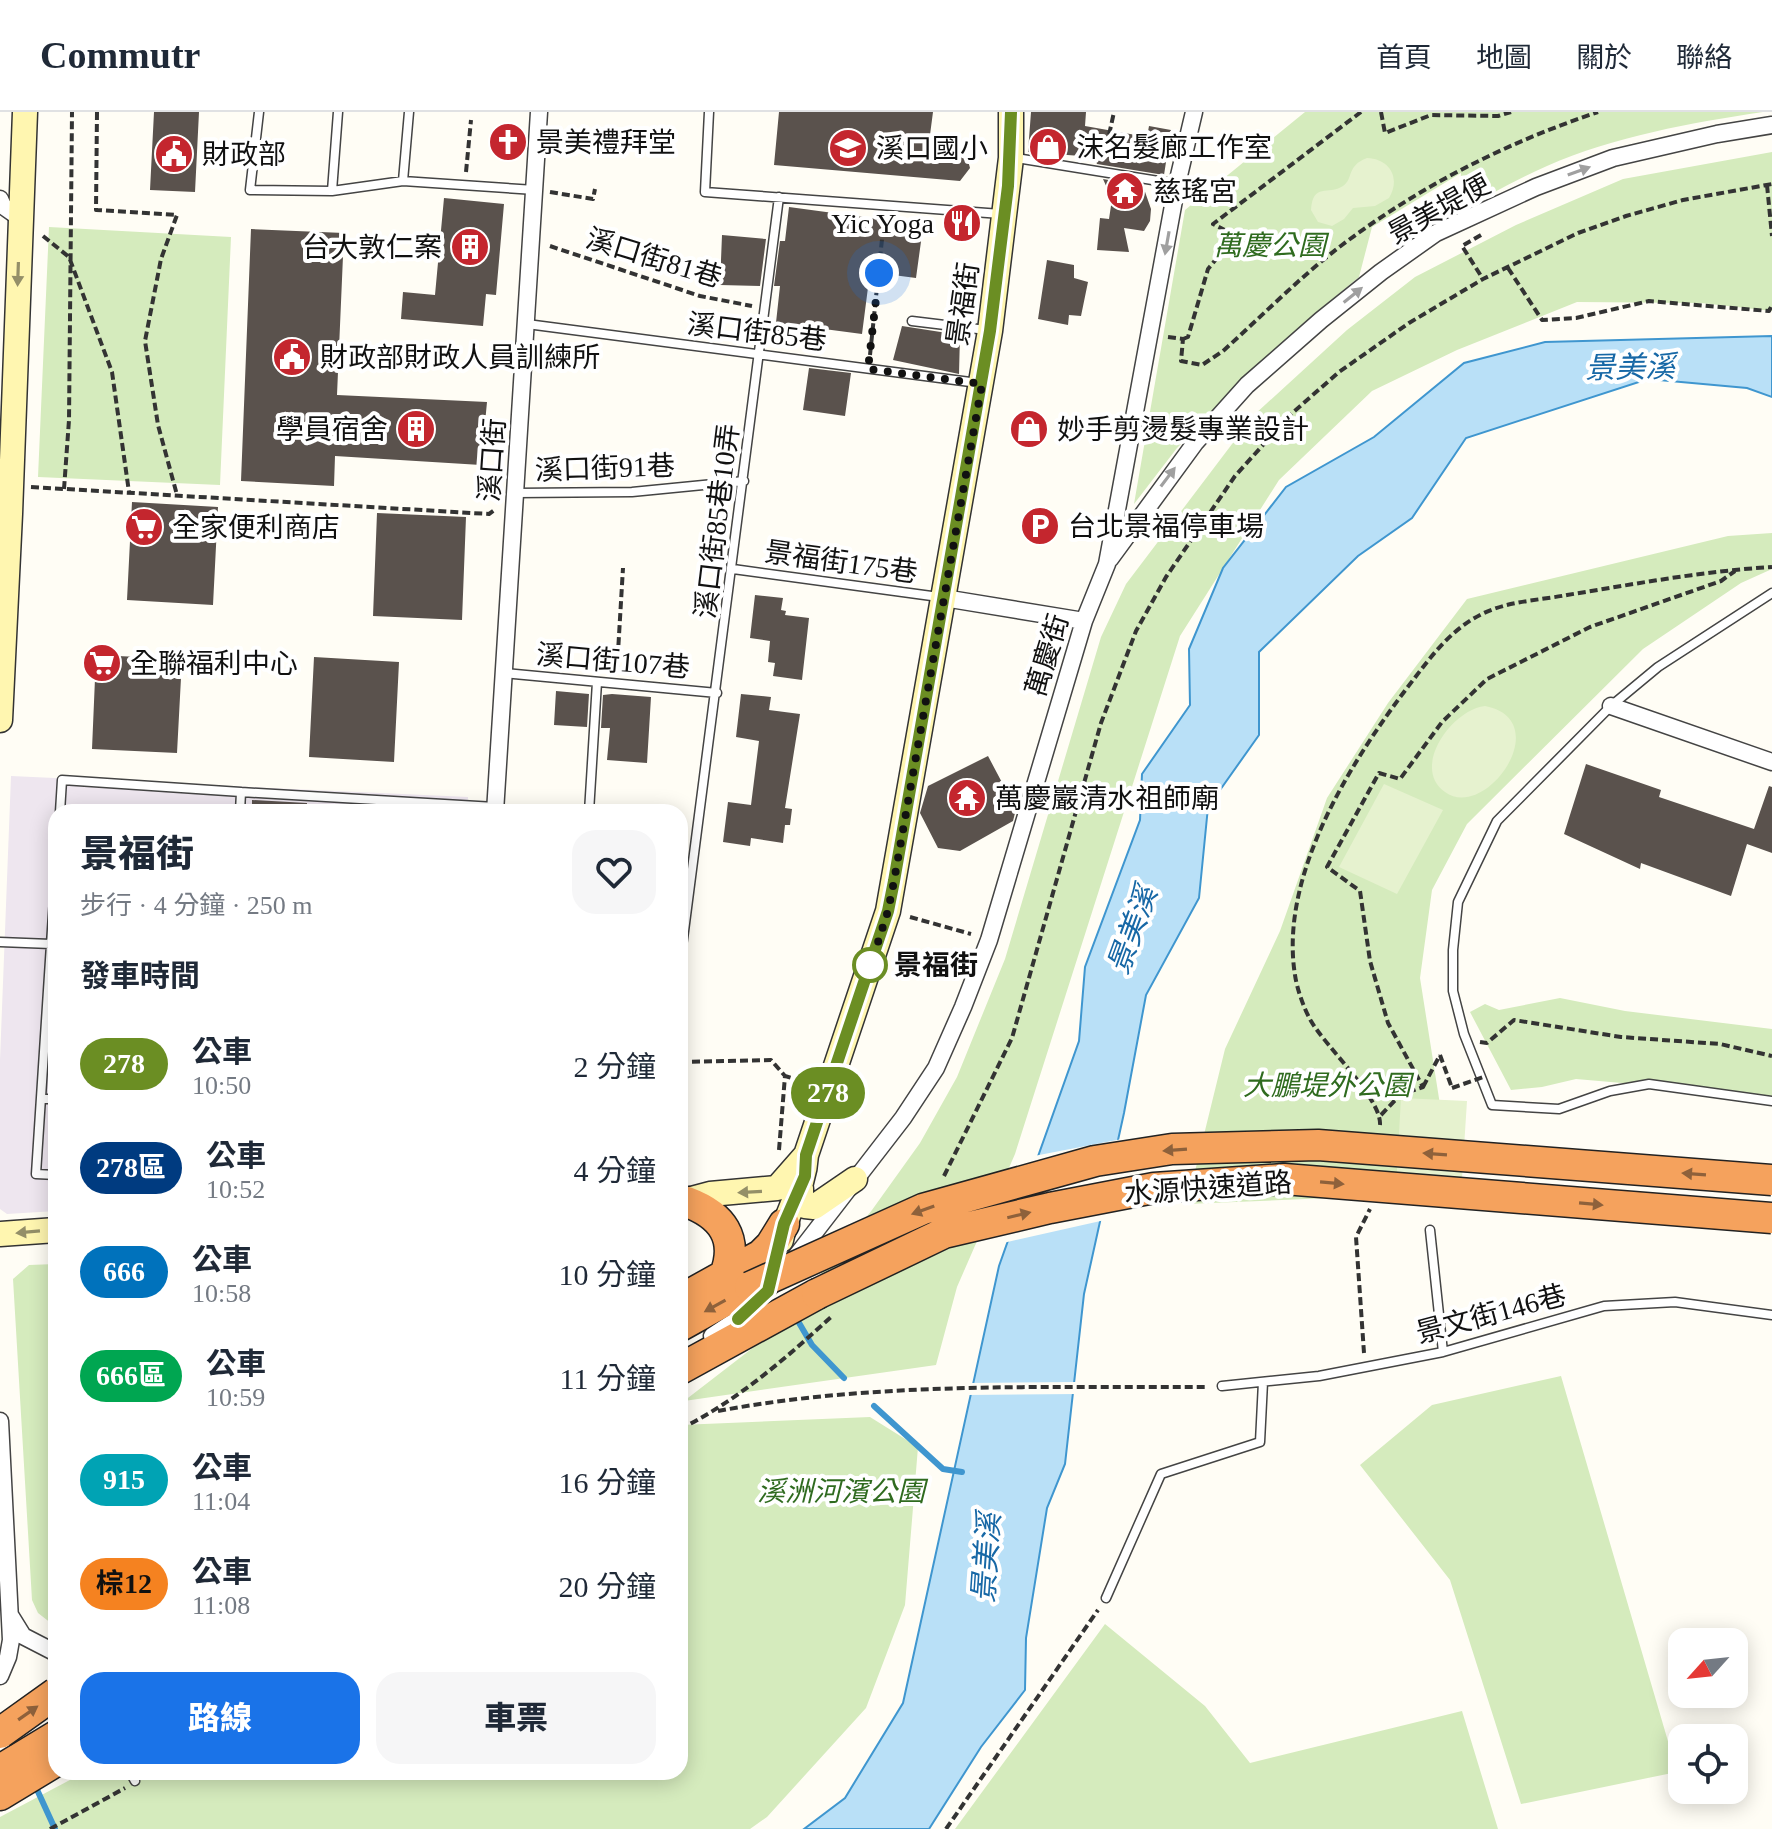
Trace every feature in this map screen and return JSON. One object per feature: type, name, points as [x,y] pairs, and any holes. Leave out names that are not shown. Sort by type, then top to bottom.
[{"type":"highway","name":"水源快速道路","points":[[688,1305],[799,1263],[923,1209],[1095,1161],[1172,1149],[1318,1145],[1772,1180]]},
{"type":"highway","name":"水源快速道路","points":[[688,1365],[852,1276],[944,1233],[1154,1188],[1284,1179],[1772,1218]]},
{"type":"highway","points":[[688,1204],[714,1216],[724,1229],[732,1258],[725,1275]]},
{"type":"highway","points":[[688,1303],[725,1275],[761,1255],[784,1224]]},
{"type":"highway","points":[[0,1733],[48,1699]]},
{"type":"highway","points":[[0,1770],[48,1741]]},
{"type":"highway","points":[[0,1795],[48,1766]]},
{"type":"street","points":[[0,720],[26,223],[25,112]]},
{"type":"street","name":"溪口街","points":[[495,804],[539,112]]},
{"type":"street","name":"景福街","points":[[768,1291],[789,1189],[806,1155],[888,911],[982,384],[1006,214],[1011,112]]},
{"type":"street","name":"萬慶街","points":[[688,1351],[738,1319],[768,1291],[903,1118],[936,1068],[963,1007],[989,940],[1084,621],[1107,564],[1177,184],[1194,112]]},
{"type":"street","name":"景美堤便","points":[[1107,564],[1195,443],[1247,385],[1321,320],[1436,233],[1536,187],[1613,158],[1772,125]]},
{"type":"street","points":[[0,200],[3,206],[26,223]]},
{"type":"street","points":[[944,598],[1084,621]]},
{"type":"street","points":[[1611,706],[1772,762]]},
{"type":"street","points":[[688,1201],[710,1194],[789,1189],[805,1206],[814,1207],[855,1179]]},
{"type":"street","points":[[0,1234],[48,1231]]},
{"type":"street","points":[[0,1421],[10,1648],[0,1676]]},
{"type":"street","points":[[9,1613],[23,1636],[48,1649]]},
{"type":"street","points":[[0,1784],[48,1754]]},
{"type":"lane","points":[[259,112],[250,190],[332,191],[403,181],[536,190]]},
{"type":"lane","points":[[332,191],[338,112]]},
{"type":"lane","points":[[403,181],[409,112]]},
{"type":"lane","points":[[709,112],[705,192],[1006,214]]},
{"type":"lane","points":[[1011,158],[1177,184]]},
{"type":"lane","name":"溪口街85巷10弄","points":[[688,897],[717,693],[779,197]]},
{"type":"lane","points":[[912,321],[990,331]]},
{"type":"lane","name":"溪口街85巷","points":[[527,324],[982,384]]},
{"type":"lane","name":"溪口街91巷","points":[[516,493],[632,492],[744,481]]},
{"type":"lane","name":"景福街175巷","points":[[733,569],[944,598]]},
{"type":"lane","points":[[1772,593],[1658,667],[1611,706],[1497,821],[1458,902],[1453,950],[1453,991],[1464,1034],[1492,1105],[1559,1109],[1610,1091],[1649,1084],[1772,1101]]},
{"type":"lane","name":"溪口街107巷","points":[[504,673],[717,693]]},
{"type":"lane","points":[[589,804],[597,682]]},
{"type":"lane","points":[[60,804],[62,780],[418,804]]},
{"type":"lane","points":[[240,804],[241,792]]},
{"type":"lane","points":[[366,800],[366,804]]},
{"type":"lane","points":[[0,942],[48,944]]},
{"type":"lane","points":[[48,990],[36,1174],[48,1175]]},
{"type":"lane","points":[[41,1099],[48,1099]]},
{"type":"lane","points":[[1430,1230],[1443,1352]]},
{"type":"lane","name":"景文街146巷","points":[[1222,1386],[1365,1367],[1443,1352],[1604,1306],[1675,1302],[1772,1315]]},
{"type":"lane","points":[[1106,1598],[1161,1474],[1260,1442],[1263,1382]]},
{"type":"path","points":[[64,489],[69,420],[72,112]]},
{"type":"path","points":[[97,112],[96,210],[177,215],[161,259],[145,341],[158,425],[177,495]]},
{"type":"path","points":[[1100,172],[1114,112]]},
{"type":"path","points":[[1151,333],[1183,339],[1188,337],[1208,269],[1222,252],[1244,240],[1213,224],[1361,112]]},
{"type":"path","points":[[1381,112],[1385,133],[1431,115],[1498,116],[1511,112]]},
{"type":"path","points":[[1183,339],[1181,361],[1202,365],[1223,351],[1340,246],[1392,209],[1461,168],[1598,112]]},
{"type":"path","points":[[465,187],[471,120]]},
{"type":"path","points":[[940,1183],[970,1128],[1012,1038],[1101,723],[1136,631],[1166,577],[1235,476],[1290,415],[1329,380],[1409,323],[1483,279],[1578,233],[1683,200],[1770,185],[1772,236]]},
{"type":"path","points":[[536,190],[593,199],[595,189]]},
{"type":"path","points":[[868,369],[886,205]]},
{"type":"path","points":[[26,223],[69,257],[112,372],[129,492]]},
{"type":"path","points":[[1481,235],[1462,246],[1483,279]]},
{"type":"path","name":"溪口街81巷","points":[[532,240],[700,296],[766,309]]},
{"type":"path","points":[[1508,268],[1542,320],[1576,318],[1649,301],[1769,311],[1772,305]]},
{"type":"path","points":[[21,486],[489,514],[516,493]]},
{"type":"path","points":[[1157,531],[1170,513],[1195,534]]},
{"type":"path","points":[[1380,1129],[1381,1115],[1309,1018],[1295,976],[1293,930],[1301,884],[1334,798],[1373,732],[1440,646],[1460,625],[1487,611],[1617,587],[1772,567]]},
{"type":"path","points":[[616,683],[623,568]]},
{"type":"path","points":[[1423,1087],[1388,1023],[1370,961],[1360,891],[1327,867],[1379,773],[1400,779],[1442,722],[1487,679],[1590,627],[1721,581],[1738,569]]},
{"type":"path","points":[[888,911],[989,940]]},
{"type":"path","points":[[1474,1042],[1487,1043],[1514,1020],[1621,1037],[1720,1044],[1772,1056]]},
{"type":"path","points":[[1381,1115],[1400,1095],[1423,1087],[1440,1055],[1452,1088],[1486,1076]]},
{"type":"path","points":[[688,1062],[771,1060],[785,1076],[829,1090]]},
{"type":"path","points":[[785,1076],[789,1189]]},
{"type":"path","points":[[1365,1367],[1356,1237],[1375,1197]]},
{"type":"path","points":[[688,1425],[716,1411],[832,1317]]},
{"type":"path","points":[[716,1411],[785,1398],[918,1390],[1222,1386]]},
{"type":"path","points":[[946,1829],[1106,1598]]},
{"type":"path","points":[[50,1829],[135,1781]]},
{"type":"shaded area","points":[[11,776],[468,797],[468,804],[48,804],[48,1211],[7,1214],[0,1209],[0,1060]]},
{"type":"green space","name":"萬慶公園","points":[[1305,112],[1763,112],[1681,126],[1599,146],[1536,171],[1459,211],[1461,173],[1372,227],[1359,277],[1312,316],[1177,448],[1134,504],[1185,210]]},
{"type":"green space","points":[[1772,152],[1772,311],[1701,303],[1577,302],[1457,350],[1372,391],[1279,480],[1180,636],[1015,1154],[957,1287],[936,1365],[688,1400],[776,1330],[872,1210],[920,1143],[957,1077],[1005,959],[1101,637],[1126,584],[1254,415],[1347,330],[1415,277],[1516,225],[1623,179]]},
{"type":"green space","points":[[1367,158],[1382,162],[1391,171],[1394,183],[1389,198],[1375,206],[1353,208],[1344,219],[1332,226],[1318,222],[1311,210],[1315,196],[1343,186],[1353,168]]},
{"type":"green space","points":[[49,227],[231,237],[220,485],[38,477]]},
{"type":"green space","name":"大鵬堤外公園","points":[[1772,533],[1772,569],[1741,583],[1643,649],[1467,824],[1432,890],[1420,978],[1456,1206],[1329,1198],[1187,1204],[1225,1049],[1280,931],[1327,798],[1388,703],[1467,599],[1728,536]]},
{"type":"green space","points":[[1485,706],[1506,715],[1515,730],[1515,747],[1507,766],[1495,782],[1479,793],[1461,797],[1445,792],[1435,781],[1432,768],[1440,741],[1460,717]]},
{"type":"green space","points":[[1384,784],[1443,810],[1397,894],[1339,867]]},
{"type":"green space","points":[[1560,998],[1625,1011],[1772,1029],[1772,1096],[1576,1079],[1511,1090],[1470,1012],[1485,1004],[1499,1010]]},
{"type":"green space","points":[[1401,1098],[1467,1101],[1461,1194],[1396,1187]]},
{"type":"green space","points":[[48,1264],[48,1621],[38,1613],[32,1600],[13,1279],[29,1265]]},
{"type":"green space","points":[[1561,1376],[1668,1741],[1668,1774],[1521,1804],[1450,1580],[1360,1465],[1432,1405]]},
{"type":"green space","name":"溪洲河濱公園","points":[[870,1417],[918,1447],[905,1605],[866,1708],[767,1817],[750,1829],[0,1829],[0,1817],[70,1780],[688,1780],[688,1425]]},
{"type":"green space","points":[[1105,1624],[1205,1706],[1250,1763],[1462,1711],[1498,1829],[955,1829]]},
{"type":"water","name":"景美溪","points":[[1772,336],[1772,397],[1747,388],[1648,379],[1466,438],[1412,518],[1358,556],[1259,652],[1259,735],[1208,807],[1199,898],[1146,995],[1124,1113],[1084,1294],[1065,1464],[1047,1508],[1026,1638],[1025,1690],[981,1747],[929,1829],[804,1829],[845,1798],[903,1703],[999,1266],[1079,1041],[1085,967],[1140,820],[1142,774],[1190,705],[1189,649],[1223,568],[1286,487],[1374,437],[1464,363],[1545,342]]},
{"type":"pier","points":[[1122,1139],[1105,1220],[1003,1243],[1034,1156]]},
{"type":"pier","points":[[1078,1382],[1077,1394],[966,1395],[969,1383]]},
{"type":"building","name":"財政部","points":[[154,112],[199,112],[195,192],[150,190]]},
{"type":"building","points":[[779,112],[933,112],[928,150],[967,157],[970,168],[960,181],[774,165]]},
{"type":"building","points":[[1031,112],[1086,112],[1085,126],[1147,137],[1149,126],[1171,130],[1164,175],[1097,164],[1094,157],[1028,152]]},
{"type":"building","points":[[1103,179],[1143,186],[1151,209],[1150,221],[1144,231],[1124,228],[1129,252],[1097,250],[1100,218],[1109,219],[1112,199]]},
{"type":"building","name":"台大敦仁案","points":[[444,198],[504,204],[496,295],[486,294],[483,326],[401,319],[403,292],[435,295]]},
{"type":"building","points":[[789,207],[900,222],[899,226],[923,227],[916,278],[870,272],[862,334],[809,327],[807,345],[774,341],[780,286],[774,286],[780,241],[785,241]]},
{"type":"building","name":"財政部財政人員訓練所","points":[[251,229],[344,233],[337,395],[487,402],[481,465],[335,456],[334,486],[241,481]]},
{"type":"building","points":[[722,235],[766,239],[760,286],[720,285]]},
{"type":"building","points":[[1047,260],[1074,265],[1074,278],[1088,282],[1081,316],[1069,315],[1068,325],[1038,319]]},
{"type":"building","points":[[902,326],[960,335],[959,374],[893,360]]},
{"type":"building","points":[[809,368],[851,373],[845,416],[803,410]]},
{"type":"building","points":[[132,502],[218,507],[213,605],[127,600]]},
{"type":"building","points":[[377,513],[466,517],[462,620],[373,616]]},
{"type":"building","points":[[755,595],[783,598],[781,610],[786,611],[785,615],[809,618],[802,680],[773,676],[775,663],[768,662],[770,641],[750,638]]},
{"type":"building","points":[[96,655],[182,659],[177,753],[92,749]]},
{"type":"building","points":[[314,657],[399,662],[394,762],[309,757]]},
{"type":"building","points":[[556,691],[589,694],[587,727],[554,725]]},
{"type":"building","points":[[741,694],[771,697],[769,710],[800,714],[785,808],[792,809],[790,825],[785,825],[783,843],[751,838],[750,846],[723,842],[728,802],[751,805],[759,741],[736,737]]},
{"type":"building","points":[[603,695],[651,697],[647,763],[607,760],[610,728],[601,728]]},
{"type":"building","name":"萬慶巖清水祖師廟","points":[[988,756],[1016,809],[1013,821],[960,851],[938,848],[920,813],[928,786]]},
{"type":"building","points":[[1586,764],[1661,790],[1659,797],[1754,829],[1769,786],[1772,787],[1772,853],[1747,844],[1731,896],[1641,863],[1640,869],[1564,834]]},
{"type":"building","points":[[252,800],[307,803],[307,804],[252,804]]},
{"type":"waterway","points":[[795,1316],[812,1345],[844,1378]]},
{"type":"waterway","points":[[874,1406],[943,1469],[962,1472]]},
{"type":"waterway","points":[[34,1783],[55,1829]]},
{"type":"bus line","name":"278","points":[[738,1319],[768,1291],[777,1264],[784,1224],[801,1189],[806,1155],[888,911],[990,331],[1006,214],[1011,112]]},
{"type":"place","name":"景美禮拜堂","points":[[508,142]]},
{"type":"place","name":"沫名髮廊工作室","points":[[1048,147]]},
{"type":"place","name":"溪口國小","points":[[848,148]]},
{"type":"place","name":"財政部","points":[[174,154]]},
{"type":"place","name":"慈瑤宮","points":[[1125,191]]},
{"type":"place","name":"Yic Yoga","points":[[962,223]]},
{"type":"place","name":"台大敦仁案","points":[[470,247]]},
{"type":"place","name":"財政部財政人員訓練所","points":[[292,357]]},
{"type":"place","name":"學員宿舍","points":[[416,429]]},
{"type":"place","name":"妙手剪燙髮專業設計","points":[[1029,429]]},
{"type":"place","name":"台北景福停車場","points":[[1040,526]]},
{"type":"place","name":"全家便利商店","points":[[144,527]]},
{"type":"place","name":"全聯福利中心","points":[[102,663]]},
{"type":"place","name":"萬慶巖清水祖師廟","points":[[967,798]]},
{"type":"place","name":"景福街","points":[[870,965]]},
{"type":"route","points":[[870,965],[888,911],[894,881],[982,384],[868,369],[879,273]]}]
